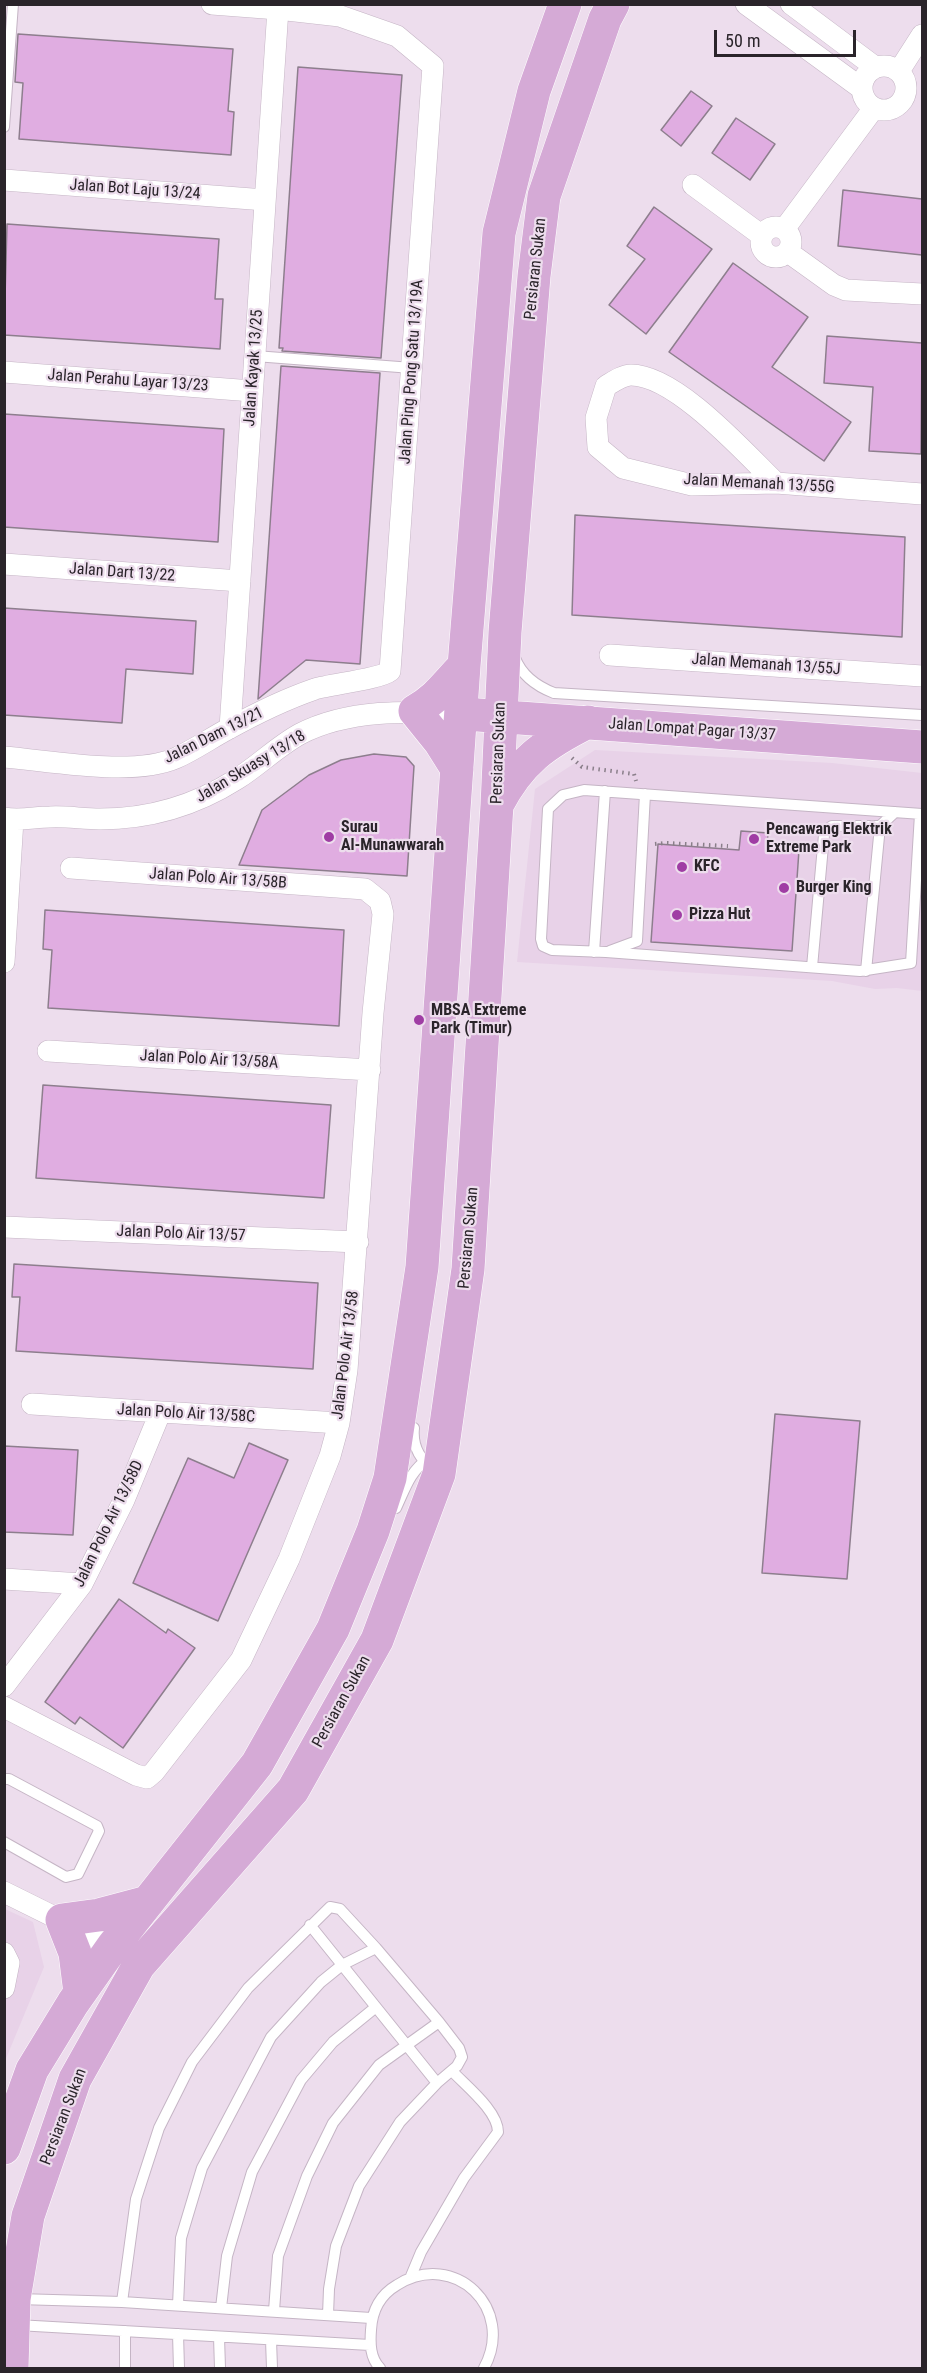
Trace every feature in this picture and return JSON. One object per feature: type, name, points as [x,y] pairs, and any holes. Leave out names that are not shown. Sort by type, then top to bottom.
[{"type":"main road","points":[[549,48],[550,4]]},
{"type":"main road","points":[[4,2148],[32,2070],[80,1993],[113,1946],[257,1764],[333,1629],[373,1531],[390,1478],[422,1267],[464,666],[499,233],[534,91],[565,4]]},
{"type":"main road","name":"Persiaran Sukan","points":[[12,2368],[9,2312],[28,2216],[75,2079],[139,1965],[293,1790],[377,1640],[435,1462],[468,1269],[505,632],[534,276],[544,196],[614,9]]},
{"type":"main road","points":[[457,769],[440,742],[415,711],[440,694],[449,680],[464,666]]},
{"type":"main road","name":"Jalan Lompat Pagar 13/37","points":[[461,714],[922,747]]},
{"type":"main road","points":[[496,805],[509,781],[527,760],[546,746],[588,722]]},
{"type":"main road","points":[[80,1993],[75,1953],[62,1920],[99,1916],[148,1902]]},
{"type":"main road","points":[[113,1946],[133,1947],[166,1933]]},
{"type":"main road","points":[[113,1946],[119,1961],[121,1996]]},
{"type":"street","points":[[213,4],[278,9]]},
{"type":"street","points":[[746,4],[861,88],[865,99],[874,108],[887,110],[898,105],[905,94],[905,81],[899,71],[887,65],[875,67],[865,75],[861,88]]},
{"type":"street","points":[[791,4],[875,67]]},
{"type":"street","name":"Jalan Ping Pong Satu 13/19A","points":[[278,9],[340,16],[397,36],[433,66],[392,663],[390,671],[384,676]]},
{"type":"street","name":"Jalan Kayak 13/25","points":[[230,728],[278,9]]},
{"type":"street","points":[[899,71],[922,35]]},
{"type":"street","points":[[784,228],[874,108]]},
{"type":"street","name":"Jalan Bot Laju 13/24","points":[[4,180],[265,200]]},
{"type":"street","points":[[693,185],[762,235]]},
{"type":"street","points":[[776,226],[784,228],[790,235],[792,244],[788,252],[781,257],[772,257],[764,252],[760,244],[762,235],[767,228],[776,226]]},
{"type":"street","points":[[788,252],[834,285],[846,290],[922,294]]},
{"type":"street","name":"Jalan Perahu Layar 13/23","points":[[4,372],[252,390]]},
{"type":"street","name":"Jalan Memanah 13/55G","points":[[776,483],[695,405],[652,379],[629,375],[606,386],[596,418],[598,447],[623,468],[692,484],[776,483],[922,494]]},
{"type":"street","name":"Jalan Dart 13/22","points":[[4,564],[240,581]]},
{"type":"street","name":"Jalan Memanah 13/55J","points":[[610,655],[922,676]]},
{"type":"street","name":"Jalan Dam 13/21","points":[[4,758],[126,768],[153,765],[176,758],[230,728],[315,689],[353,680],[384,676]]},
{"type":"street","name":"Jalan Skuasy 13/18","points":[[9,819],[51,817],[101,819],[150,815],[190,804],[231,782],[300,734],[345,718],[415,711],[461,714]]},
{"type":"street","points":[[4,962],[9,819]]},
{"type":"street","name":"Jalan Polo Air 13/58B","points":[[71,868],[365,889]]},
{"type":"street","name":"Jalan Polo Air 13/58","points":[[4,1707],[136,1775],[147,1778],[240,1660],[289,1559],[330,1456],[339,1423],[347,1370],[383,914],[380,901],[365,889]]},
{"type":"street","name":"Jalan Polo Air 13/58A","points":[[48,1051],[370,1070]]},
{"type":"street","name":"Jalan Polo Air 13/57","points":[[4,1227],[358,1242]]},
{"type":"street","name":"Jalan Polo Air 13/58C","points":[[32,1404],[339,1423]]},
{"type":"street","name":"Jalan Polo Air 13/58D","points":[[4,1686],[82,1584],[124,1500],[160,1413]]},
{"type":"street","points":[[4,1579],[82,1584]]},
{"type":"street","points":[[7,1900],[62,1920],[113,1946]]},
{"type":"street","points":[[4,1953],[9,1963],[4,1988]]},
{"type":"lane","points":[[4,127],[14,4]]},
{"type":"lane","points":[[255,356],[412,368]]},
{"type":"lane","points":[[505,632],[517,665],[538,687],[554,693],[922,715]]},
{"type":"lane","points":[[584,790],[642,794],[921,814],[911,963],[866,970],[552,950],[543,946],[541,939],[548,809],[563,795],[584,790]]},
{"type":"lane","points":[[594,952],[605,791]]},
{"type":"lane","points":[[606,952],[637,941],[642,794]]},
{"type":"lane","points":[[812,967],[826,830],[832,826],[880,826],[895,813]]},
{"type":"lane","points":[[866,970],[880,826]]},
{"type":"lane","points":[[410,1349],[416,1389]]},
{"type":"lane","points":[[373,1531],[397,1507],[408,1480],[435,1462],[412,1440],[414,1419]]},
{"type":"lane","points":[[4,1779],[9,1779],[97,1826],[99,1831],[78,1874],[73,1877],[66,1876],[4,1842]]},
{"type":"lane","points":[[122,2302],[136,2199],[159,2128],[192,2062],[248,1988],[330,1907],[340,1909],[376,1948],[439,2022],[459,2048],[462,2057],[452,2071],[437,2083],[400,2122],[359,2186],[336,2246],[328,2289],[328,2315]]},
{"type":"lane","points":[[310,1925],[437,2083]]},
{"type":"lane","points":[[178,2305],[181,2238],[202,2169],[271,2037],[321,1982],[342,1965],[376,1948]]},
{"type":"lane","points":[[221,2308],[226,2256],[252,2172],[301,2080],[333,2042],[376,2007]]},
{"type":"lane","points":[[274,2312],[278,2256],[306,2176],[333,2123],[379,2065],[439,2022]]},
{"type":"lane","points":[[411,2276],[421,2252],[464,2178],[498,2132],[498,2122],[452,2071]]},
{"type":"lane","points":[[380,2368],[376,2364],[370,2345],[371,2318],[377,2304],[387,2292],[411,2276],[441,2274],[461,2280],[478,2293],[489,2311],[494,2331],[493,2347],[484,2368]]},
{"type":"lane","points":[[9,2312],[122,2302],[371,2318]]},
{"type":"lane","points":[[9,2312],[125,2331],[370,2345]]},
{"type":"lane","points":[[124,2368],[125,2331]]},
{"type":"lane","points":[[178,2334],[180,2368]]},
{"type":"lane","points":[[219,2337],[220,2368]]},
{"type":"lane","points":[[271,2340],[272,2368]]},
{"type":"path","points":[[567,754],[582,766],[634,774],[642,794]]},
{"type":"path","points":[[642,846],[666,843],[728,846]]},
{"type":"shaded area","points":[[595,750],[832,763],[922,773],[922,991],[897,988],[875,989],[832,981],[517,962],[535,789]]},
{"type":"shaded area","points":[[5,1909],[33,1922],[44,1967],[5,2061]]},
{"type":"building","points":[[18,34],[233,49],[228,111],[234,112],[231,155],[19,139],[23,83],[15,82]]},
{"type":"building","points":[[298,67],[402,75],[381,358],[282,351],[283,348],[279,348]]},
{"type":"building","points":[[691,91],[712,106],[681,146],[661,130]]},
{"type":"building","points":[[736,118],[775,144],[750,180],[712,153]]},
{"type":"building","points":[[843,190],[922,199],[922,255],[838,246]]},
{"type":"building","points":[[654,207],[712,249],[646,334],[609,305],[645,259],[627,246]]},
{"type":"building","points":[[7,224],[219,239],[215,299],[223,299],[220,349],[4,335]]},
{"type":"building","points":[[733,263],[808,317],[772,367],[851,422],[824,461],[669,352]]},
{"type":"building","points":[[827,336],[922,343],[921,454],[869,451],[873,387],[824,383]]},
{"type":"building","points":[[281,366],[380,373],[360,664],[306,660],[258,699]]},
{"type":"building","points":[[4,414],[224,429],[218,542],[4,527]]},
{"type":"building","points":[[575,515],[905,537],[902,637],[572,615]]},
{"type":"building","points":[[4,608],[196,621],[193,674],[126,669],[122,723],[4,715]]},
{"type":"building","name":"Surau Al-Munawwarah","points":[[374,754],[406,757],[414,766],[407,876],[239,865],[262,810],[309,775],[341,760]]},
{"type":"building","points":[[741,831],[768,833],[767,848],[799,850],[792,951],[651,942],[658,844],[739,850]]},
{"type":"building","points":[[45,910],[344,930],[339,1026],[48,1008],[52,950],[43,949]]},
{"type":"building","points":[[43,1085],[331,1105],[324,1198],[36,1178]]},
{"type":"building","points":[[14,1264],[318,1283],[313,1369],[16,1351],[20,1297],[12,1297]]},
{"type":"building","points":[[775,1414],[860,1421],[847,1579],[762,1573]]},
{"type":"building","points":[[249,1443],[288,1460],[218,1621],[133,1583],[188,1458],[234,1478]]},
{"type":"building","points":[[4,1446],[78,1450],[73,1535],[4,1532]]},
{"type":"building","points":[[119,1599],[166,1633],[168,1629],[195,1648],[123,1748],[80,1717],[75,1724],[45,1702]]},
{"type":"place","name":"Surau Al-Munawwarah","points":[[329,837]]},
{"type":"place","name":"Pencawang Elektrik Extreme Park","points":[[754,839]]},
{"type":"place","name":"KFC","points":[[682,867]]},
{"type":"place","name":"Burger King","points":[[784,888]]},
{"type":"place","name":"Pizza Hut","points":[[677,915]]},
{"type":"place","name":"MBSA Extreme Park (Timur)","points":[[419,1020]]}]
